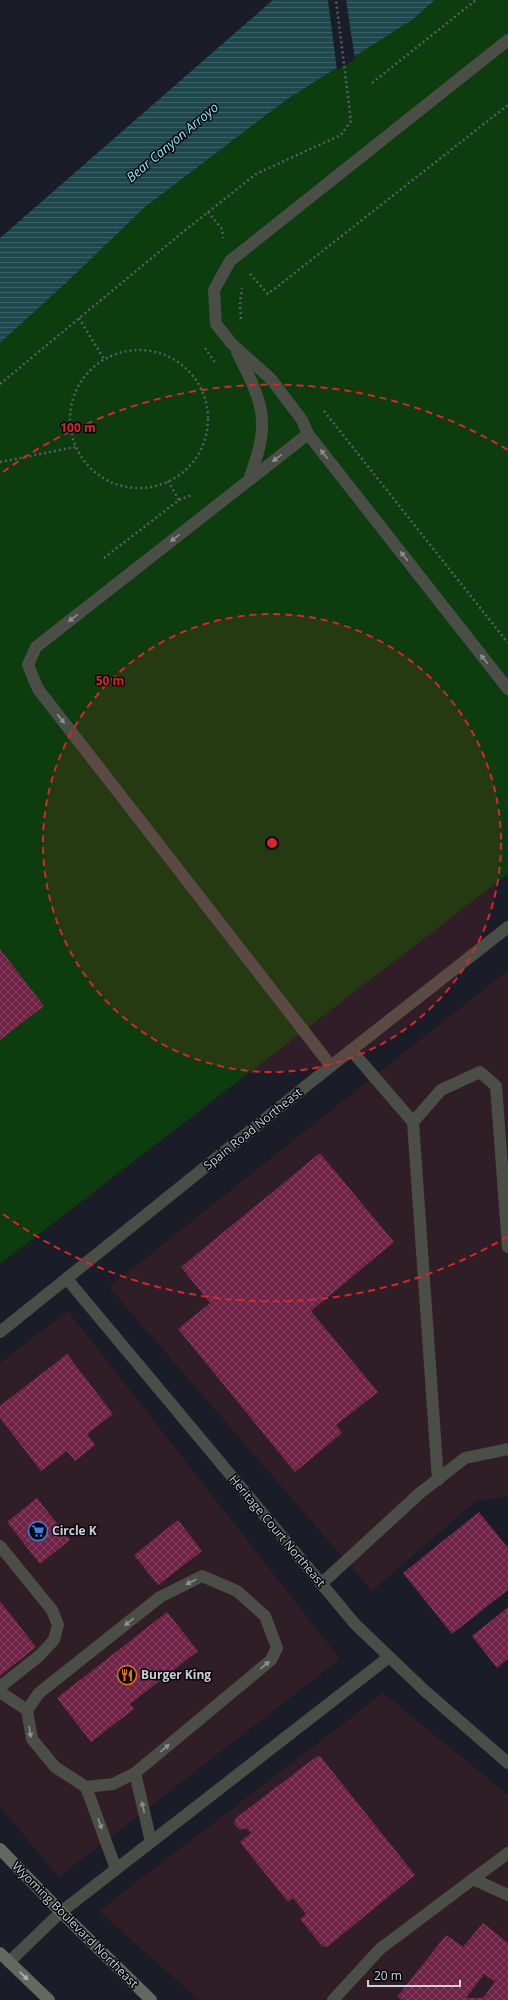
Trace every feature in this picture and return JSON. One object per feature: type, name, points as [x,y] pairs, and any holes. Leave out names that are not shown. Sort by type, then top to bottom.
[{"type":"main road","name":"Wyoming Boulevard Northeast","points":[[0,1849],[61,1912],[151,2000]]},
{"type":"main road","points":[[0,1952],[49,2000]]},
{"type":"street","points":[[508,40],[230,261],[214,290],[216,324],[232,344],[271,379],[302,420],[308,434],[508,689]]},
{"type":"street","points":[[232,344],[254,385],[262,422],[256,456],[249,480]]},
{"type":"street","points":[[308,434],[36,647],[28,665],[38,689],[331,1066]]},
{"type":"street","name":"Spain Road Northeast","points":[[0,1332],[351,1050],[508,927]]},
{"type":"street","points":[[351,1050],[413,1122],[438,1480]]},
{"type":"street","points":[[413,1122],[441,1090],[480,1072],[496,1086],[508,1247]]},
{"type":"street","name":"Heritage Court Northeast","points":[[67,1278],[355,1624],[426,1691],[508,1763]]},
{"type":"street","points":[[321,1584],[420,1493],[465,1458],[508,1449]]},
{"type":"street","points":[[0,1546],[52,1610],[58,1625],[54,1640],[40,1656],[0,1687]]},
{"type":"street","points":[[86,1787],[113,1784],[135,1773],[271,1660],[277,1648],[266,1616],[237,1591],[202,1576],[160,1597],[39,1693],[27,1710],[32,1739],[55,1767],[86,1787],[116,1869]]},
{"type":"street","points":[[9,1962],[61,1912],[389,1657]]},
{"type":"street","points":[[0,1692],[27,1710]]},
{"type":"street","points":[[135,1773],[151,1842]]},
{"type":"street","points":[[333,2000],[380,1950],[508,1853]]},
{"type":"street","points":[[473,1880],[508,1896]]},
{"type":"path","points":[[0,384],[256,174],[341,135],[351,121],[336,0]]},
{"type":"path","points":[[372,83],[476,0]]},
{"type":"path","points":[[246,278],[250,274],[268,294],[508,104]]},
{"type":"path","points":[[208,212],[222,229],[223,239],[220,243]]},
{"type":"path","points":[[242,283],[240,318],[244,322]]},
{"type":"path","points":[[79,318],[104,359]]},
{"type":"path","points":[[203,345],[219,367]]},
{"type":"path","points":[[137,349],[156,352],[172,357],[192,374],[206,400],[208,419],[207,432],[200,452],[178,476],[168,481],[146,488],[124,487],[110,482],[94,473],[85,464],[75,447],[70,434],[69,419],[72,401],[85,376],[104,359],[118,353],[137,349]]},
{"type":"path","points":[[322,408],[508,643]]},
{"type":"path","points":[[0,462],[75,447]]},
{"type":"path","points":[[168,481],[179,500]]},
{"type":"path","points":[[104,558],[179,500],[198,492]]},
{"type":"shaded area","points":[[508,970],[508,1497],[477,1500],[372,1591],[109,1287]]},
{"type":"shaded area","points":[[68,1311],[340,1659],[59,1877],[0,1807],[0,1363]]},
{"type":"shaded area","points":[[383,1693],[508,1795],[508,2000],[199,2000],[99,1911]]},
{"type":"green space","points":[[435,0],[508,0],[508,874],[0,1264],[0,343],[67,282],[145,207],[286,100],[412,20]]},
{"type":"water","name":"Bear Canyon Arroyo","points":[[273,0],[435,0],[412,20],[286,100],[145,207],[67,282],[0,343],[0,238]]},
{"type":"pier","points":[[328,0],[346,0],[355,59],[337,70]]},
{"type":"building","points":[[0,949],[44,1006],[0,1040]]},
{"type":"building","points":[[320,1153],[394,1242],[311,1311],[378,1392],[336,1425],[342,1433],[295,1472],[178,1329],[210,1303],[181,1267]]},
{"type":"building","points":[[67,1354],[113,1414],[87,1434],[95,1445],[75,1461],[67,1451],[41,1471],[0,1418],[0,1406]]},
{"type":"building","name":"Circle K","points":[[37,1498],[70,1540],[40,1564],[7,1522]]},
{"type":"building","points":[[479,1512],[508,1548],[508,1590],[452,1634],[403,1573]]},
{"type":"building","points":[[178,1520],[202,1551],[158,1585],[134,1555]]},
{"type":"building","points":[[0,1601],[36,1647],[0,1676]]},
{"type":"building","points":[[508,1607],[508,1659],[497,1668],[472,1636]]},
{"type":"building","name":"Burger King","points":[[167,1612],[198,1651],[130,1704],[134,1709],[91,1742],[57,1698]]},
{"type":"building","points":[[320,1756],[415,1875],[327,1947],[322,1946],[300,1919],[306,1914],[293,1898],[288,1902],[240,1842],[251,1833],[246,1828],[240,1830],[234,1824],[236,1818],[316,1757]]},
{"type":"building","points":[[483,1923],[508,1943],[508,2000],[402,2000],[397,1997],[446,1935],[463,1947]],"holes":[[[484,1974],[495,1982],[483,1998],[466,1998]]]},
{"type":"place","name":"Circle K","points":[[38,1531]]},
{"type":"place","name":"Burger King","points":[[127,1675]]}]
